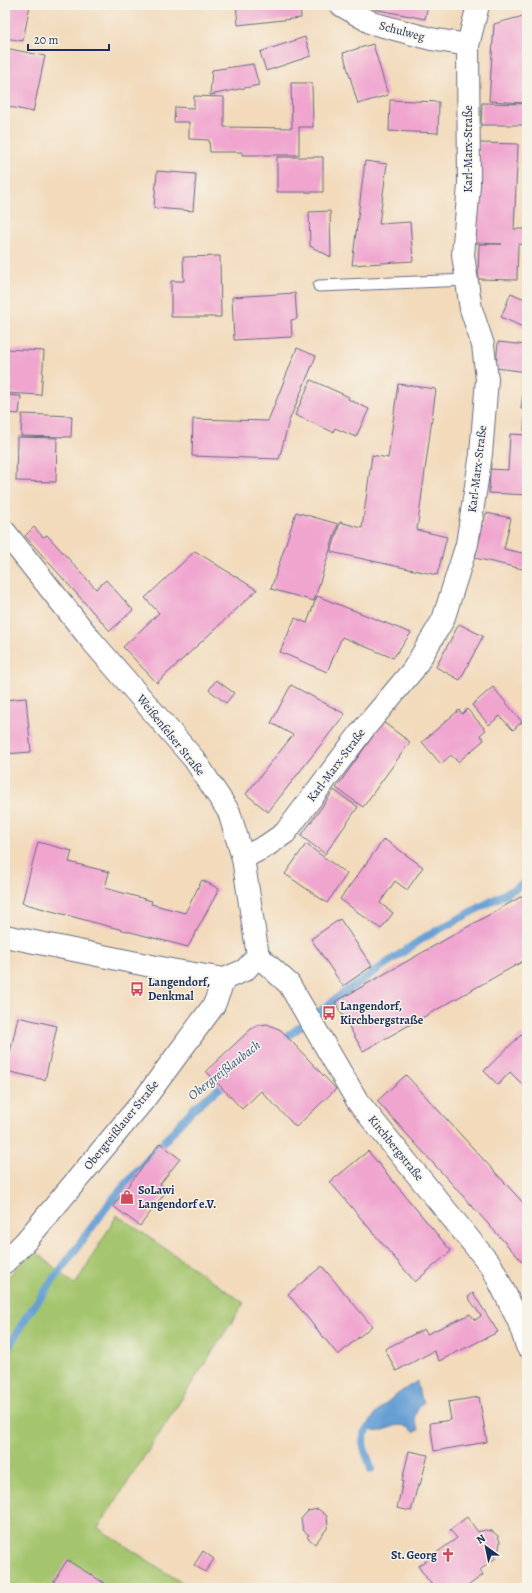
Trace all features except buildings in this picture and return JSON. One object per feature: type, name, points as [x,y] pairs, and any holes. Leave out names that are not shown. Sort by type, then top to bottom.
[{"type":"street","name":"Schulweg","points":[[341,5],[372,23],[430,39],[468,45]]},
{"type":"street","name":"Karl-Marx-Straße","points":[[243,858],[266,846],[285,833],[362,731],[413,670],[443,620],[467,544],[481,454],[487,379],[483,345],[470,308],[463,255],[469,185],[468,45],[478,5]]},
{"type":"street","name":"Weißenfelser Straße","points":[[5,532],[91,640],[194,759],[229,812],[243,858],[258,956]]},
{"type":"street","points":[[5,936],[224,979],[244,970],[258,956]]},
{"type":"street","name":"Kirchbergstraße","points":[[258,956],[289,984],[358,1102],[492,1267],[519,1322],[527,1346]]},
{"type":"street","name":"Obergreißlauer Straße","points":[[5,1262],[25,1242],[143,1101],[214,1005],[224,979]]},
{"type":"lane","points":[[319,286],[466,280]]},
{"type":"green space","points":[[117,1215],[244,1303],[98,1528],[190,1588],[5,1588],[5,1280],[34,1250],[75,1285]]},
{"type":"water","points":[[417,1381],[420,1396],[424,1402],[418,1408],[415,1418],[419,1429],[414,1432],[401,1425],[384,1430],[373,1431],[367,1427],[371,1419],[382,1406]]},
{"type":"waterway","name":"Obergreißlaubach","points":[[279,1043],[349,989],[425,937],[527,882]]},
{"type":"waterway","name":"Obergreißlaubach","points":[[5,1353],[26,1317],[111,1201],[194,1108],[230,1080]]},
{"type":"waterway","points":[[369,1428],[365,1433],[363,1443],[371,1469]]},
{"type":"place","name":"Langendorf, Denkmal","points":[[137,989]]},
{"type":"place","name":"Langendorf, Kirchbergstraße","points":[[329,1013]]},
{"type":"place","name":"SoLawi Langendorf e.V.","points":[[127,1197]]},
{"type":"place","name":"St. Georg","points":[[448,1555]]}]
